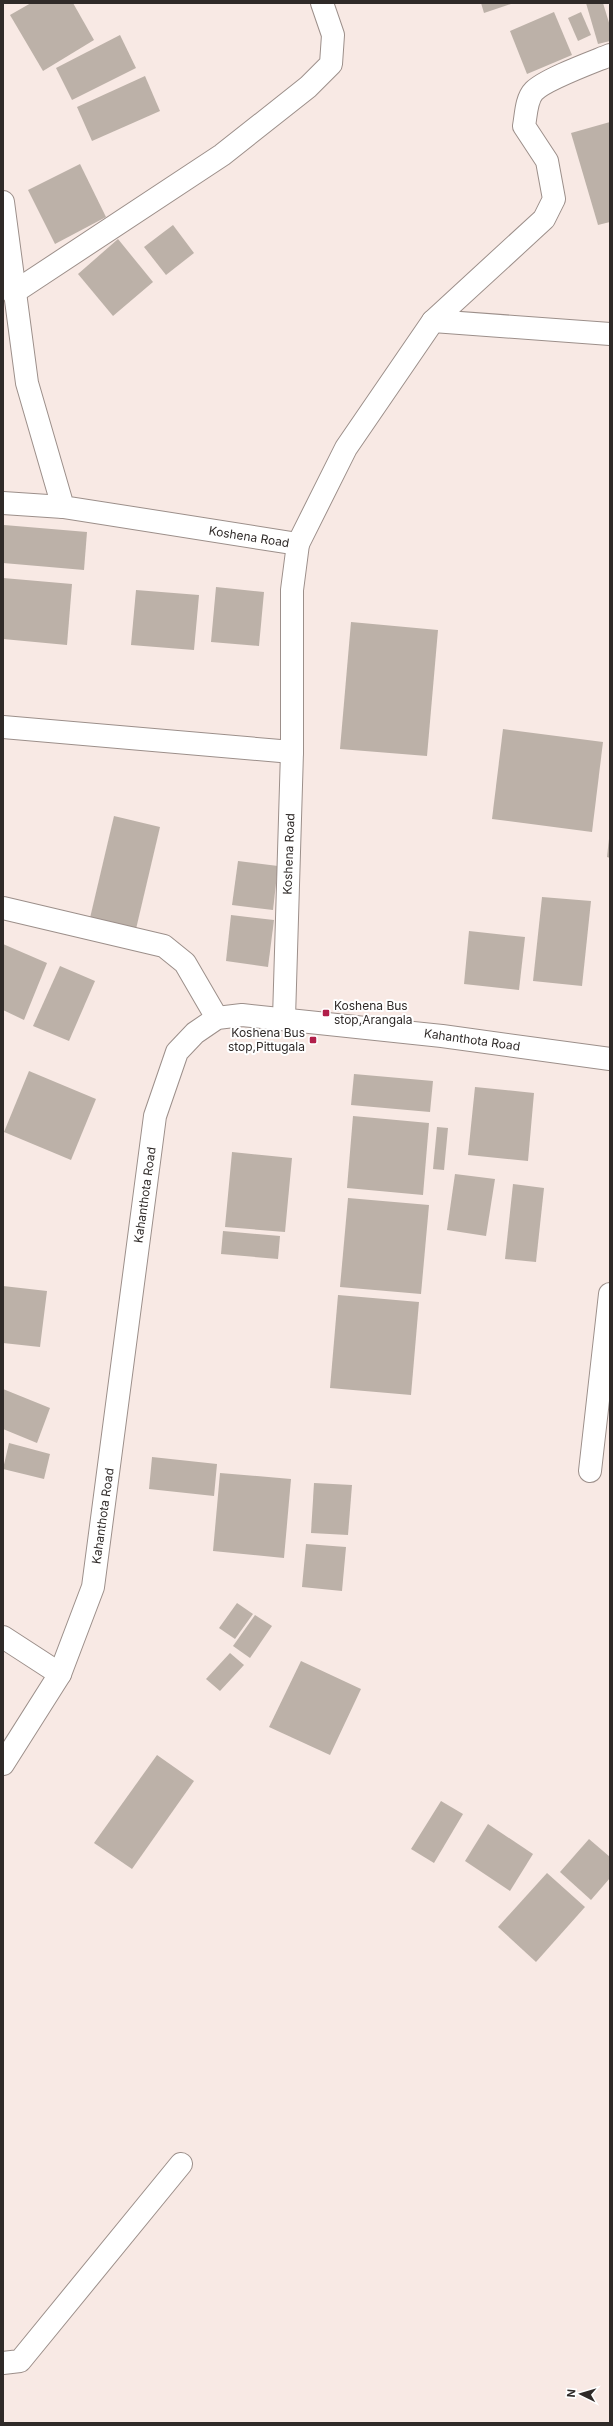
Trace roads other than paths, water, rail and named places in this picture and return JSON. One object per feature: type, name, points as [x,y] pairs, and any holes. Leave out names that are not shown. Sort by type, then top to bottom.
[{"type":"street","points":[[14,293],[222,155],[308,87],[331,64],[333,35],[322,3]]},
{"type":"street","points":[[298,544],[346,448],[434,321],[544,219],[554,199],[547,161],[524,126],[527,107],[534,91],[569,72],[610,56]]},
{"type":"street","points":[[3,202],[4,230],[27,383],[63,507]]},
{"type":"street","points":[[434,321],[610,334]]},
{"type":"street","name":"Koshena Road","points":[[3,503],[63,507],[298,544],[292,590],[292,752],[284,1018]]},
{"type":"street","points":[[3,727],[292,752]]},
{"type":"street","points":[[3,908],[164,946],[185,963],[217,1018]]},
{"type":"street","name":"Kahanthota Road","points":[[3,1764],[60,1674],[93,1587],[155,1116],[177,1052],[195,1033],[217,1018],[242,1014],[442,1036],[610,1059]]},
{"type":"street","points":[[590,1471],[610,1294]]},
{"type":"street","points":[[3,1637],[60,1674]]},
{"type":"street","points":[[3,2363],[20,2361],[181,2164]]},
{"type":"place","name":"Koshena Bus stop,Arangala","points":[[326,1013]]},
{"type":"place","name":"Koshena Bus stop,Pittugala","points":[[313,1040]]}]
